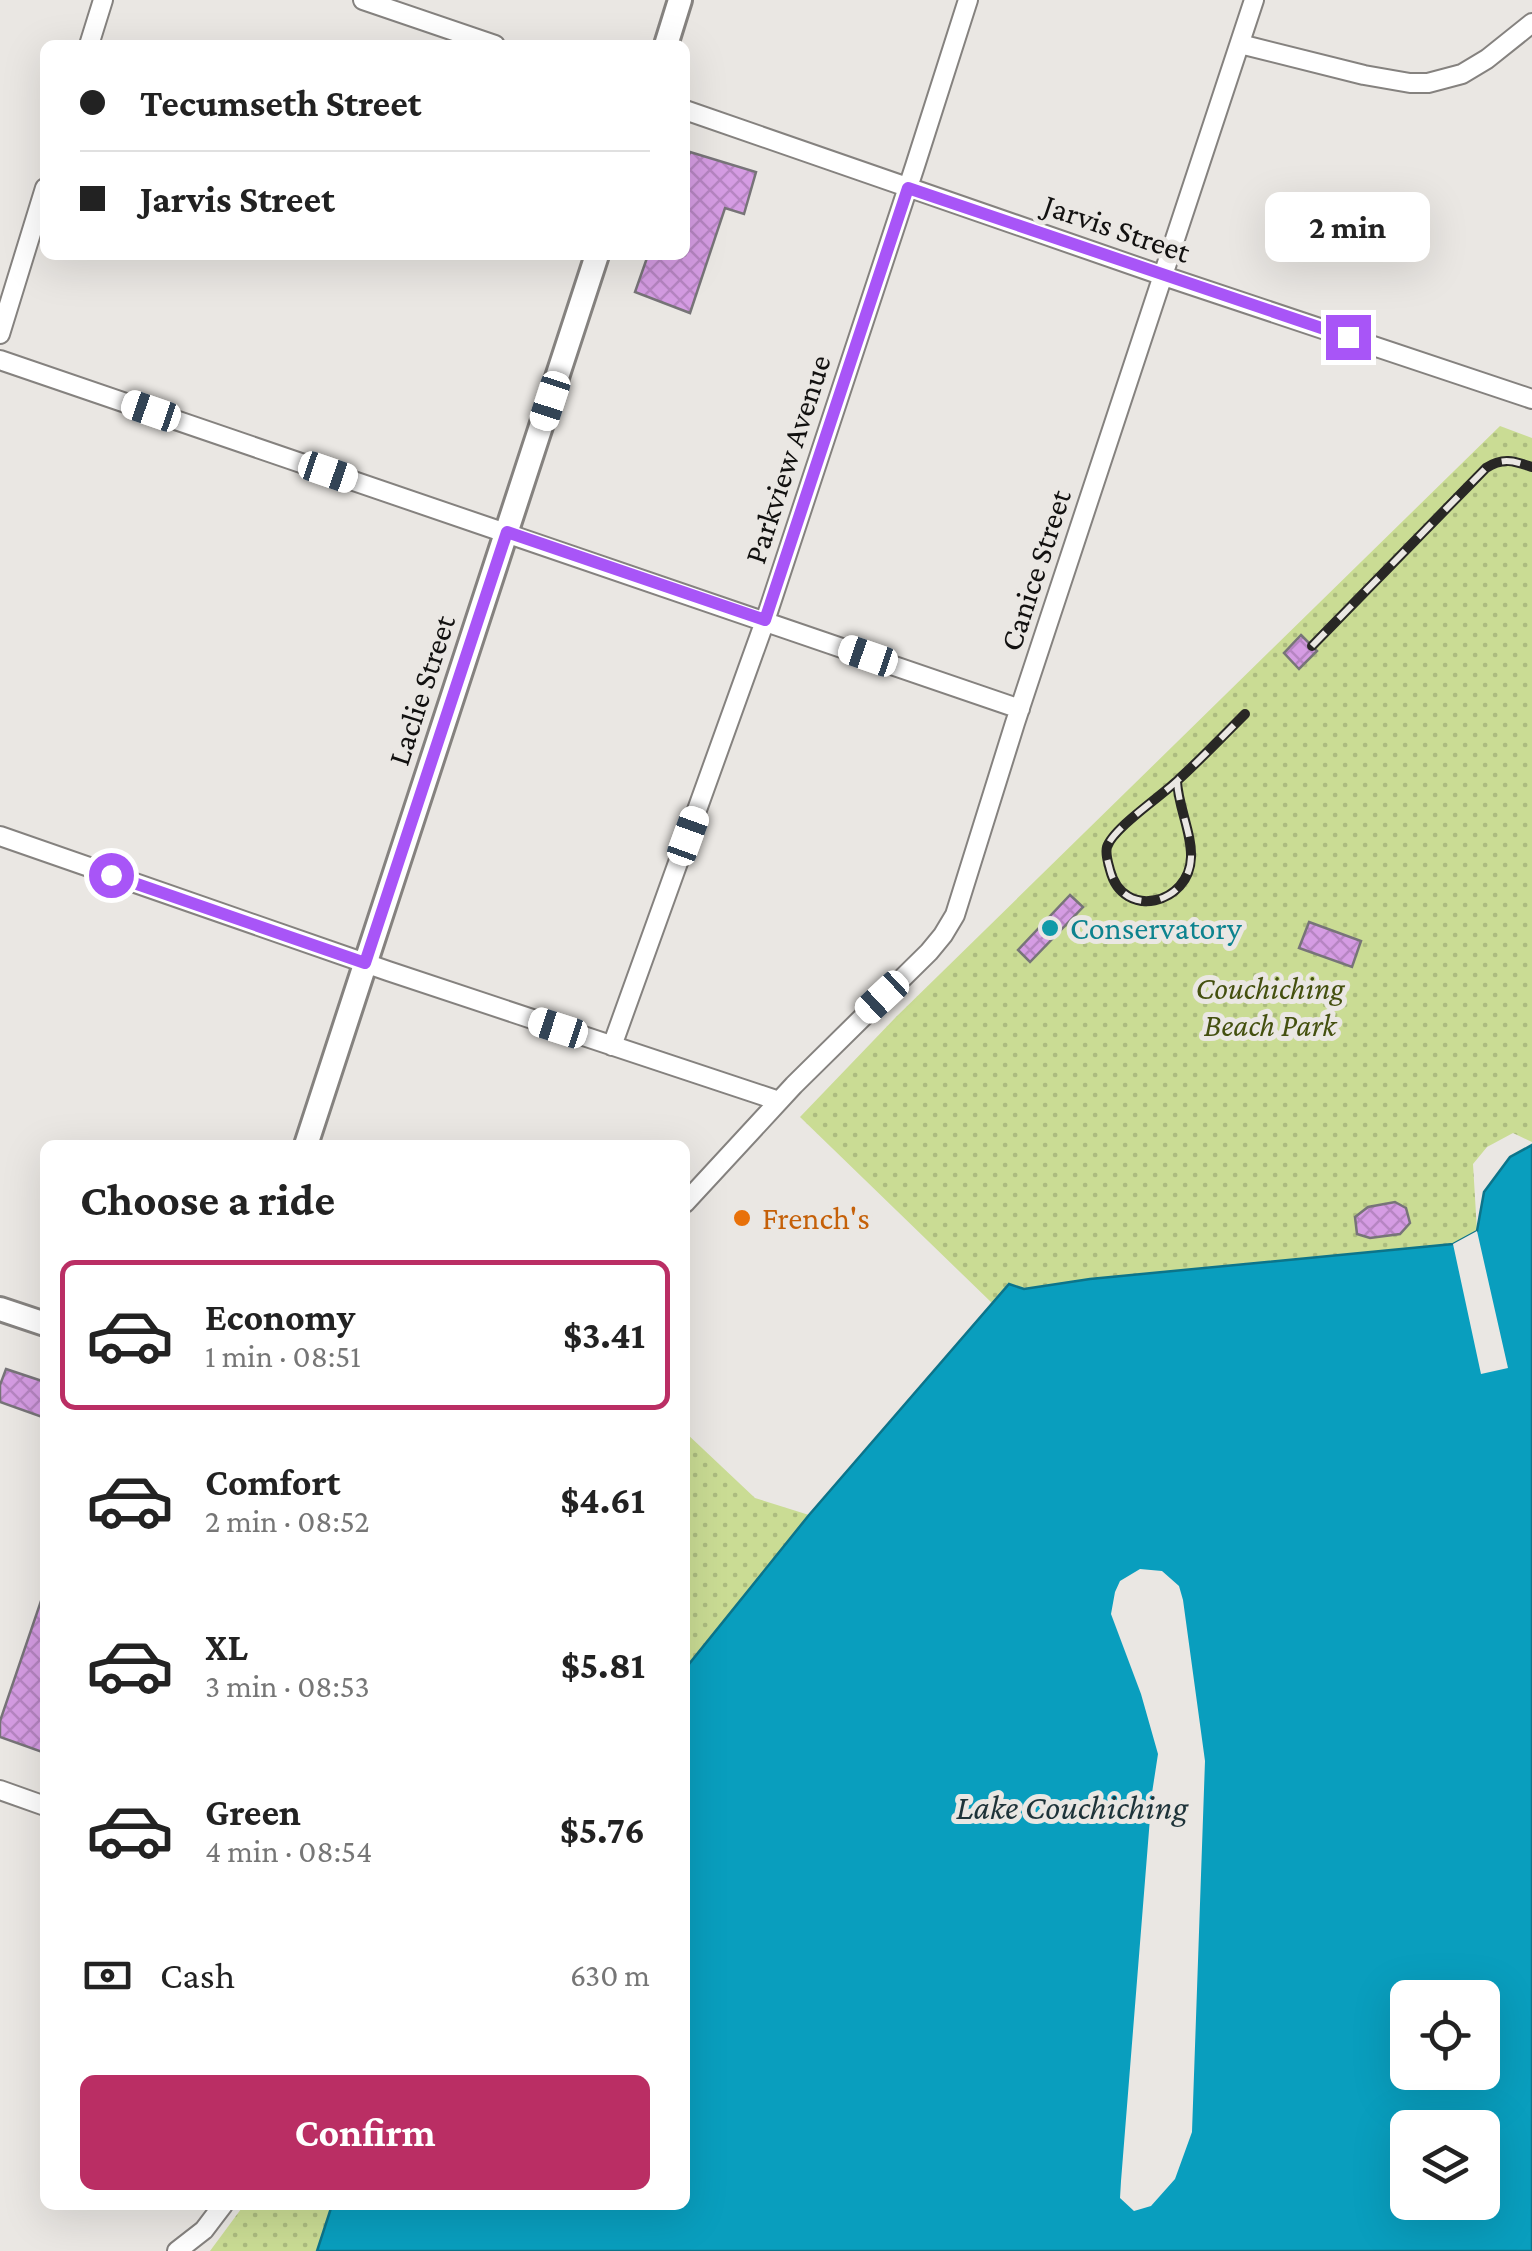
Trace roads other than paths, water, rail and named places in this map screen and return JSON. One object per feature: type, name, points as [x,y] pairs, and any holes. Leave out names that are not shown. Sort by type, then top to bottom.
[{"type":"main road","points":[[668,40],[680,0]]},
{"type":"main road","name":"Laclie Street","points":[[308,1140],[595,260]]},
{"type":"main road","points":[[0,1309],[40,1322]]},
{"type":"street","points":[[91,40],[103,0]]},
{"type":"street","points":[[363,0],[480,40]]},
{"type":"street","name":"Parkview Avenue","points":[[612,1046],[765,620],[968,0]]},
{"type":"street","name":"Canice Street","points":[[690,1197],[858,1019],[929,952],[949,926],[1254,0]]},
{"type":"street","points":[[1240,44],[1392,80],[1428,83],[1462,74],[1532,23]]},
{"type":"street","name":"Jarvis Street","points":[[690,112],[1532,399]]},
{"type":"street","points":[[0,334],[40,204]]},
{"type":"street","points":[[0,360],[1020,709]]},
{"type":"street","points":[[0,836],[779,1101]]},
{"type":"street","points":[[0,1790],[40,1804]]},
{"type":"street","points":[[177,2251],[204,2230],[219,2210]]},
{"type":"water","name":"Lake Couchiching","points":[[1532,1145],[1532,2251],[317,2251],[330,2210],[690,2210],[690,1663],[809,1515],[1009,1284],[1024,1289],[1090,1279],[1453,1244],[1477,1231],[1484,1192],[1510,1157]]},
{"type":"railway","points":[[1312,646],[1486,468],[1509,461],[1532,467]]},
{"type":"railway","points":[[1177,781],[1180,800],[1191,848],[1188,873],[1168,895],[1141,901],[1117,886],[1106,852],[1111,839],[1245,714]]},
{"type":"place","name":"Conservatory","points":[[1050,928]]},
{"type":"place","name":"French's","points":[[742,1218]]},
{"type":"park label","name":"Couchiching Beach Park","points":[[1270,1006]]}]
